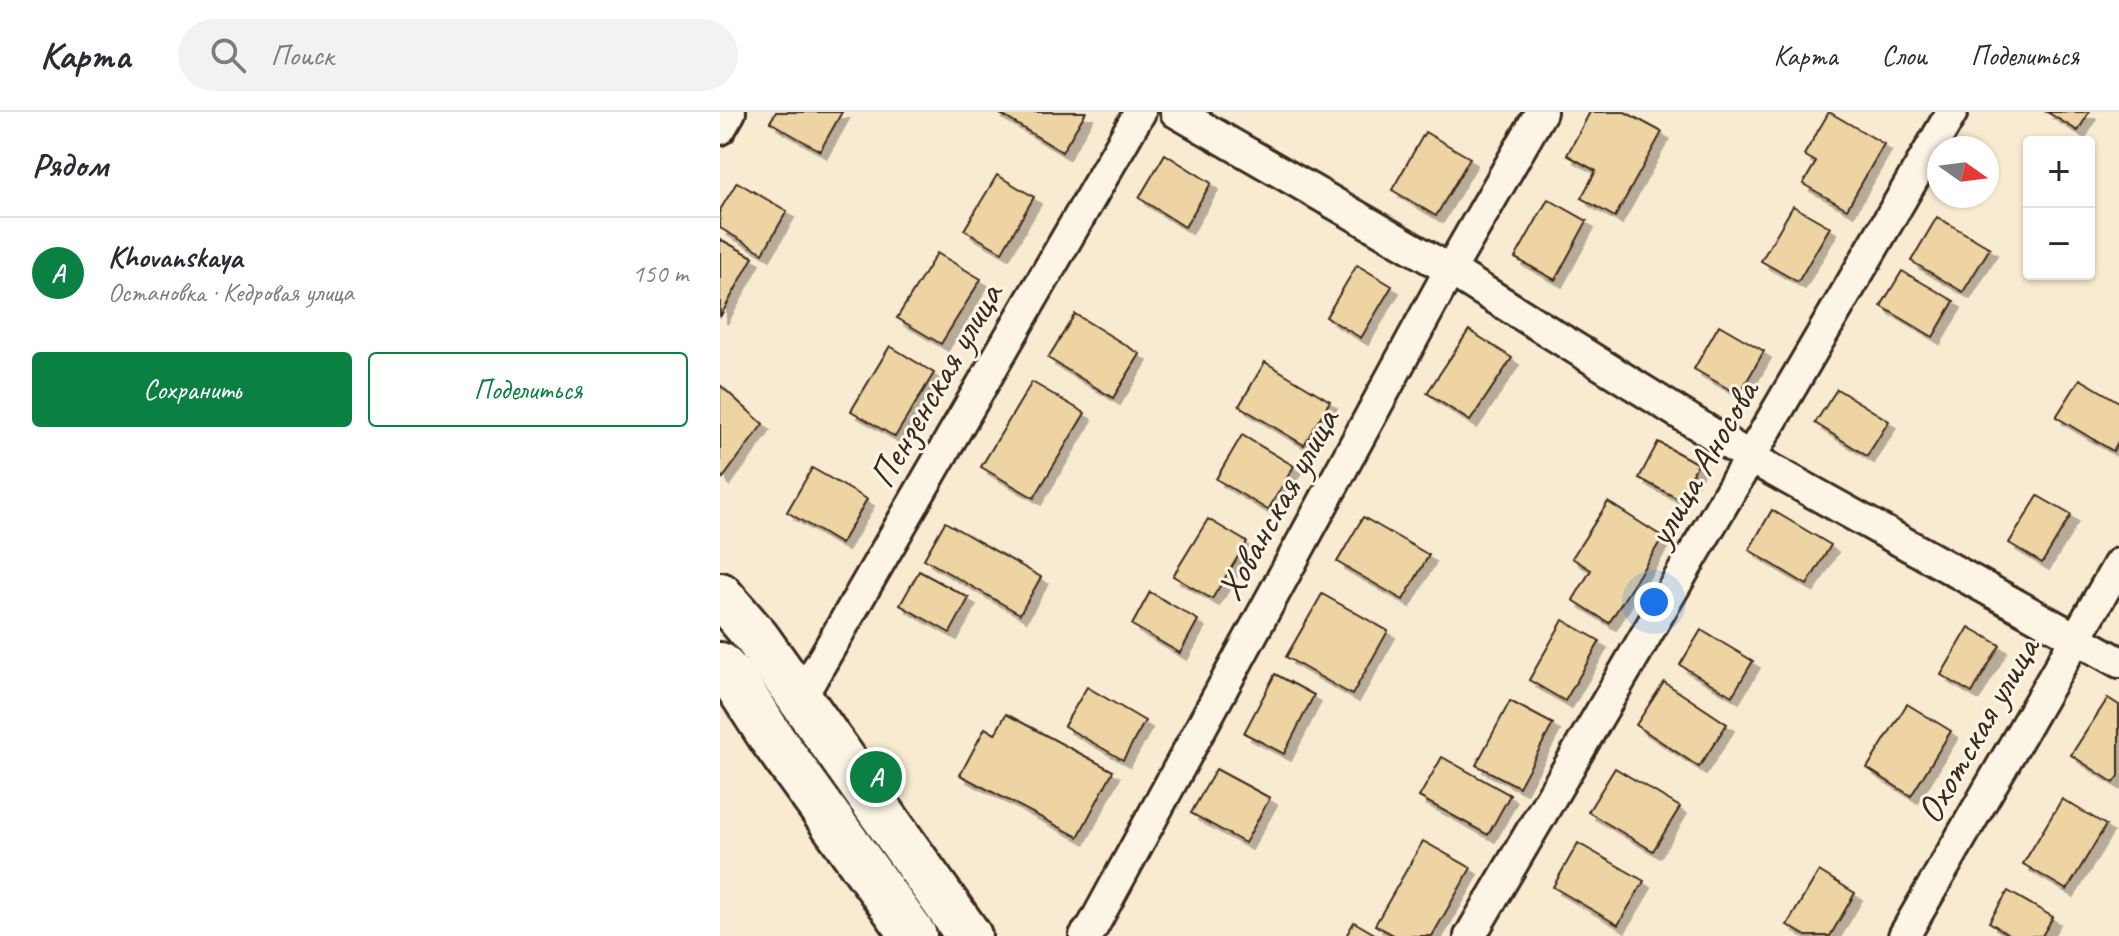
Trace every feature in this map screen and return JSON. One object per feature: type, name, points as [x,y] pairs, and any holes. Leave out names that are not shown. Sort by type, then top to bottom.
[{"type":"main road","points":[[720,595],[757,638],[969,936]]},
{"type":"main road","points":[[720,665],[734,680],[772,739],[914,936]]},
{"type":"street","points":[[720,129],[730,112]]},
{"type":"street","name":"Пензенская улица","points":[[800,699],[1140,112]]},
{"type":"street","points":[[1176,112],[1450,270],[1751,458],[2119,662]]},
{"type":"street","name":"Хованская улица","points":[[1085,936],[1101,912],[1450,270],[1541,112]]},
{"type":"street","name":"улица Аносова","points":[[1470,936],[1952,112]]},
{"type":"street","name":"Охотская улица","points":[[1904,936],[2119,564]]},
{"type":"building","points":[[776,112],[842,112],[820,151],[770,122]]},
{"type":"building","points":[[997,112],[1086,112],[1062,152]]},
{"type":"building","points":[[1590,112],[1625,112],[1662,132],[1615,217],[1581,198],[1596,171],[1567,155]]},
{"type":"building","points":[[1829,112],[1884,144],[1847,209],[1803,184],[1816,162],[1804,155]]},
{"type":"building","points":[[2047,112],[2089,112],[2078,131]]},
{"type":"building","points":[[1425,132],[1470,158],[1436,216],[1392,190]]},
{"type":"building","points":[[1165,154],[1211,183],[1185,227],[1139,198]]},
{"type":"building","points":[[997,175],[1034,197],[1002,252],[964,230]]},
{"type":"building","points":[[737,182],[787,211],[763,253],[720,228],[720,210]]},
{"type":"building","points":[[1548,199],[1587,221],[1555,280],[1515,258]]},
{"type":"building","points":[[1793,206],[1830,227],[1798,282],[1761,261]]},
{"type":"building","points":[[1937,217],[1990,248],[1963,292],[1911,261]]},
{"type":"building","points":[[720,239],[753,257],[720,317]]},
{"type":"building","points":[[937,253],[981,279],[941,344],[897,318]]},
{"type":"building","points":[[1357,265],[1392,286],[1361,338],[1326,317]]},
{"type":"building","points":[[1902,271],[1954,301],[1933,337],[1881,306]]},
{"type":"building","points":[[1075,314],[1140,354],[1113,398],[1048,358]]},
{"type":"building","points":[[1719,325],[1764,351],[1739,395],[1694,369]]},
{"type":"building","points":[[1469,330],[1512,358],[1470,421],[1427,393]]},
{"type":"building","points":[[890,346],[934,373],[895,437],[851,411]]},
{"type":"building","points":[[1265,362],[1330,401],[1304,445],[1239,406]]},
{"type":"building","points":[[2080,379],[2119,402],[2119,440],[2113,451],[2056,417]]},
{"type":"building","points":[[1032,382],[1085,413],[1034,498],[981,467]]},
{"type":"building","points":[[720,385],[763,424],[723,478],[720,474]]},
{"type":"building","points":[[1837,389],[1889,421],[1867,456],[1815,423]]},
{"type":"building","points":[[1242,435],[1294,466],[1268,510],[1216,479]]},
{"type":"building","points":[[1658,442],[1698,464],[1678,499],[1639,478]]},
{"type":"building","points":[[812,468],[867,499],[841,544],[787,512]]},
{"type":"building","points":[[2038,496],[2071,515],[2042,563],[2009,543]]},
{"type":"building","points":[[1608,502],[1663,537],[1609,623],[1573,600],[1591,570],[1572,558]]},
{"type":"building","points":[[1772,510],[1831,545],[1807,585],[1749,550]]},
{"type":"building","points":[[1363,517],[1429,555],[1403,600],[1337,562]]},
{"type":"building","points":[[1208,519],[1247,542],[1212,599],[1173,576]]},
{"type":"building","points":[[945,522],[1041,577],[1020,614],[924,559]]},
{"type":"building","points":[[919,571],[969,598],[950,633],[900,605]]},
{"type":"building","points":[[1150,592],[1198,620],[1180,653],[1132,625]]},
{"type":"building","points":[[1322,594],[1388,631],[1352,695],[1286,657]]},
{"type":"building","points":[[1563,620],[1600,641],[1565,701],[1529,680]]},
{"type":"building","points":[[1969,627],[2000,645],[1972,693],[1941,675]]},
{"type":"building","points":[[1701,630],[1753,661],[1732,696],[1680,665]]},
{"type":"building","points":[[1275,674],[1314,695],[1284,754],[1244,733]]},
{"type":"building","points":[[1664,682],[1727,724],[1699,767],[1636,725]]},
{"type":"building","points":[[1087,687],[1145,721],[1123,760],[1064,726]]},
{"type":"building","points":[[2108,698],[2119,705],[2119,776],[2114,783],[2071,755]]},
{"type":"building","points":[[1510,701],[1553,724],[1519,787],[1476,765]]},
{"type":"building","points":[[1907,704],[1951,731],[1911,796],[1867,768]]},
{"type":"building","points":[[1006,714],[1113,771],[1078,837],[960,775],[985,728],[995,734]]},
{"type":"building","points":[[1442,757],[1510,795],[1488,835],[1419,797]]},
{"type":"building","points":[[1615,768],[1680,807],[1653,851],[1588,812]]},
{"type":"building","points":[[1216,769],[1270,798],[1245,843],[1191,813]]},
{"type":"building","points":[[2062,799],[2106,825],[2067,890],[2023,864]]},
{"type":"building","points":[[1423,841],[1471,868],[1432,936],[1395,936],[1375,925]]},
{"type":"building","points":[[1578,843],[1644,881],[1618,925],[1553,887]]},
{"type":"building","points":[[1819,871],[1855,893],[1830,936],[1806,936],[1787,925]]},
{"type":"building","points":[[2008,891],[2053,917],[2042,936],[2012,936],[1989,922]]},
{"type":"building","points":[[1354,922],[1378,936],[1346,936]]},
{"type":"place","name":"Khovanskaya","points":[[876,777]]}]
